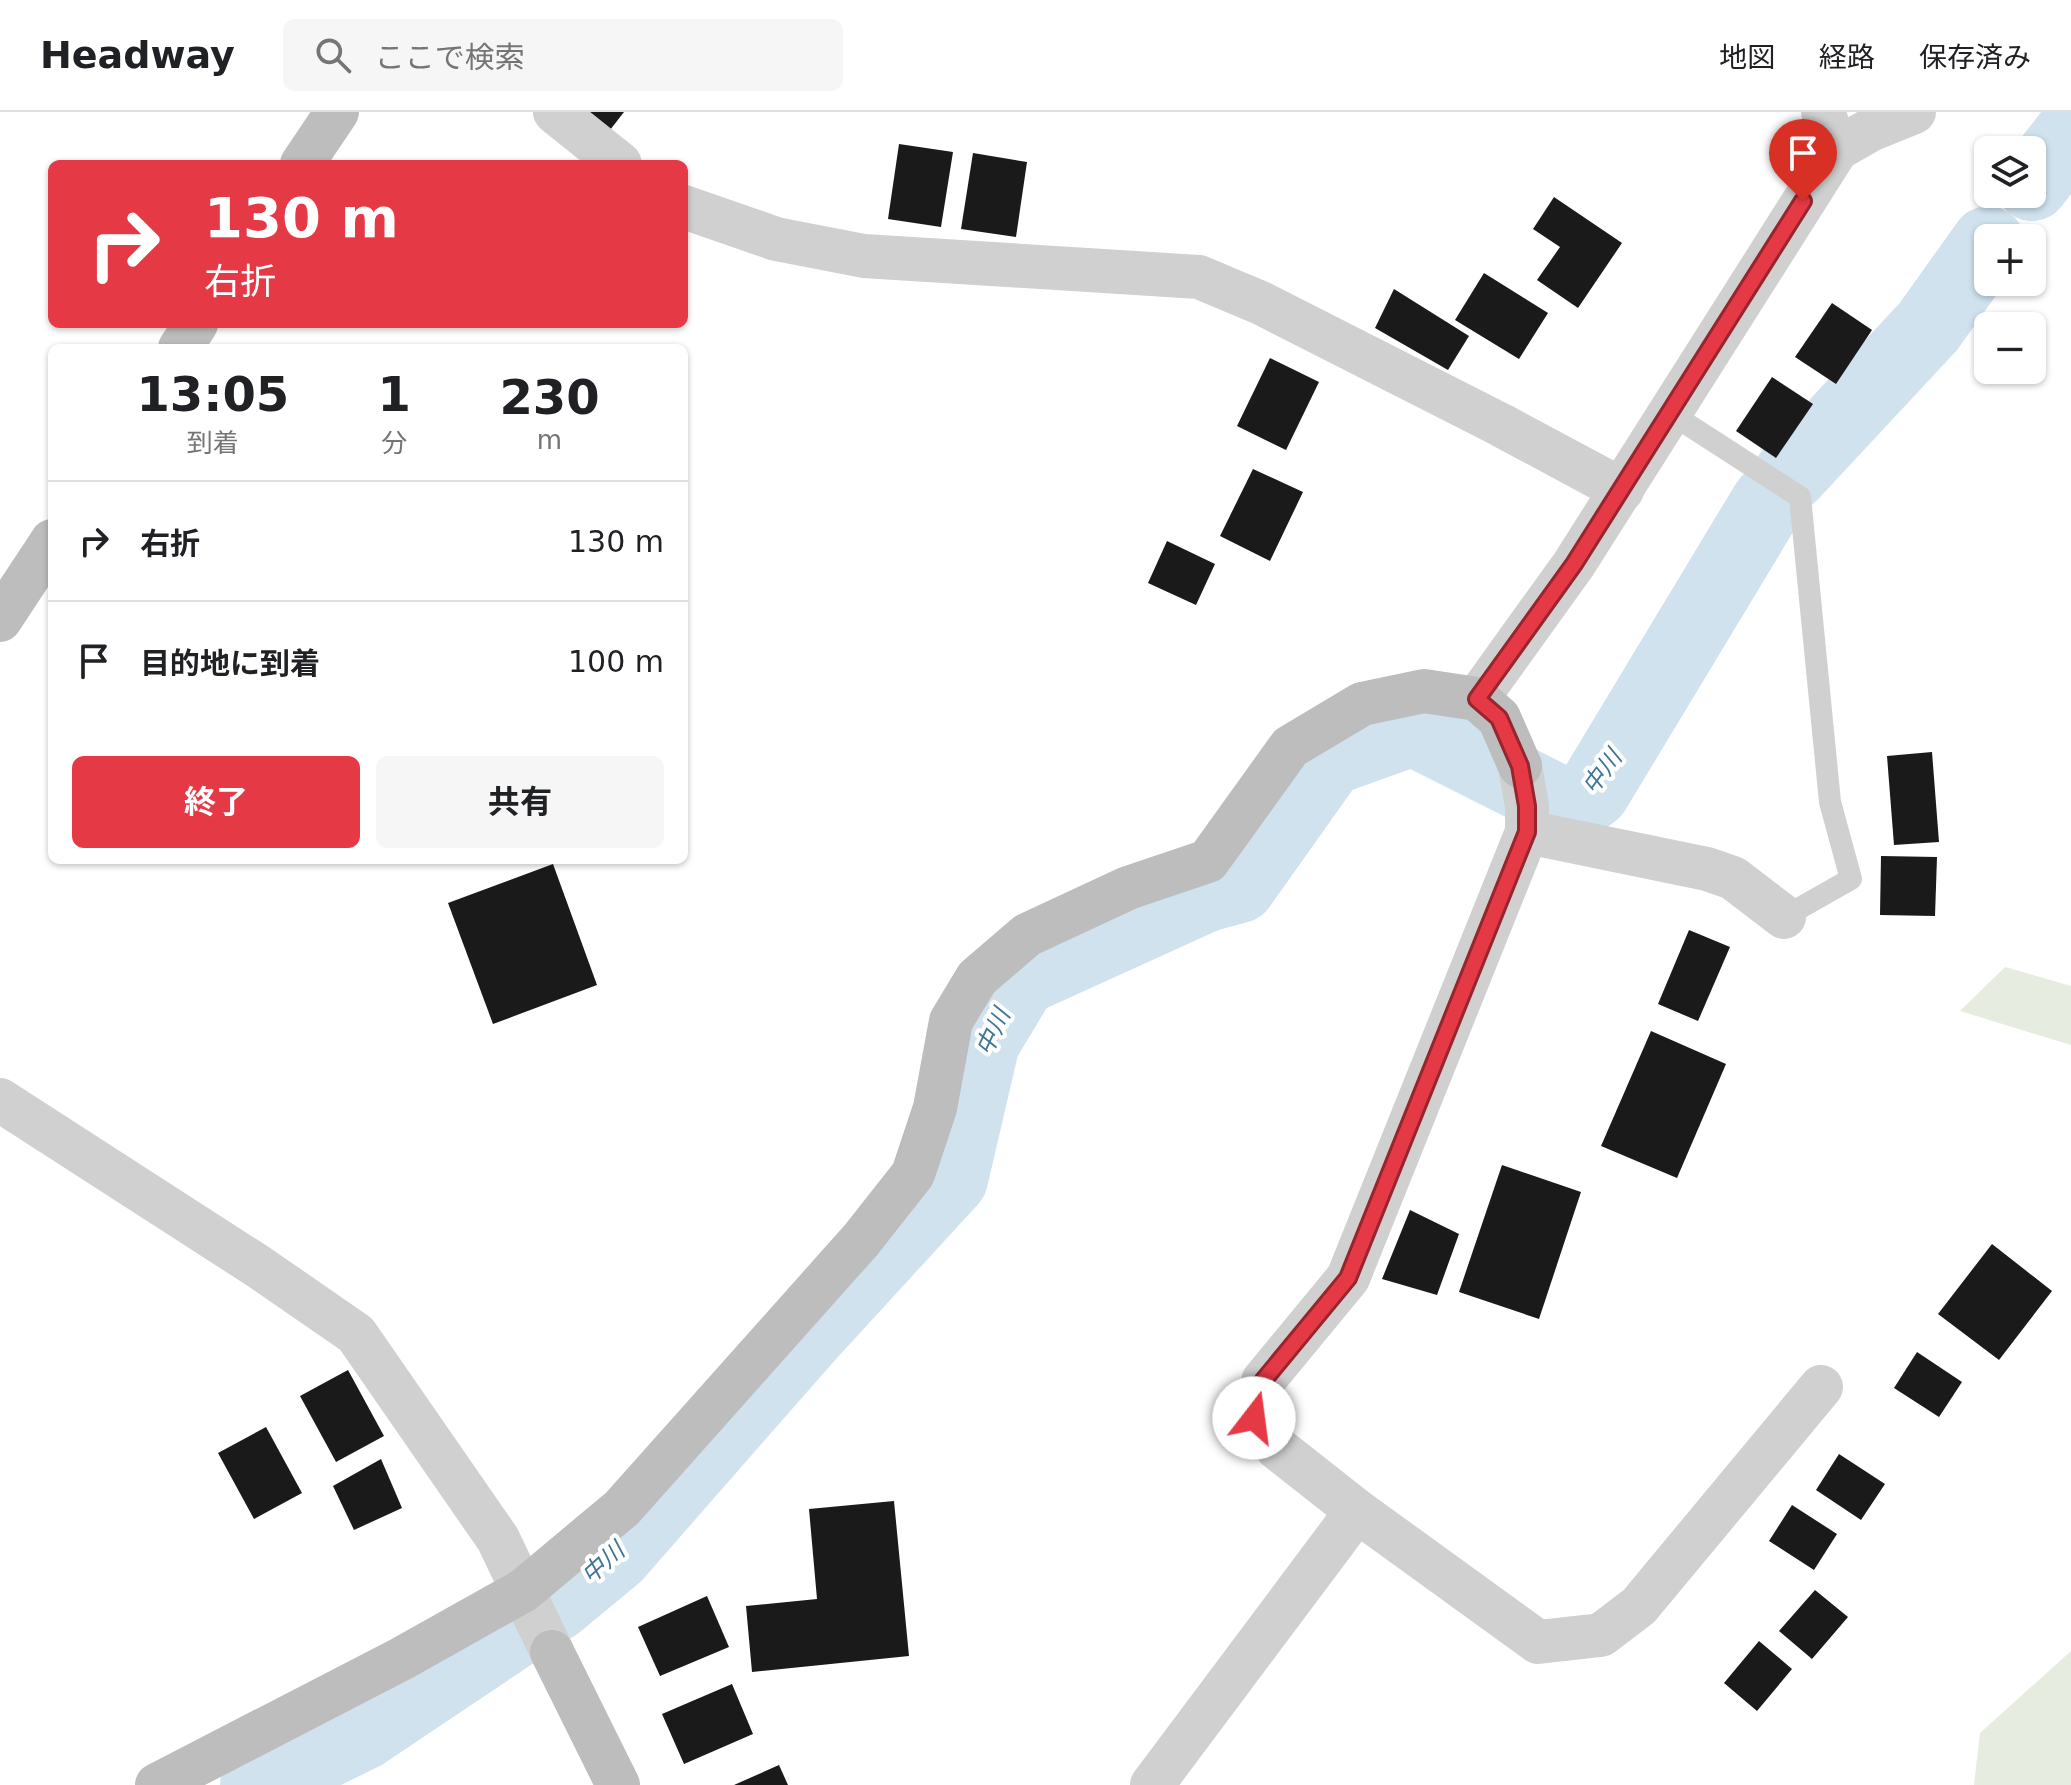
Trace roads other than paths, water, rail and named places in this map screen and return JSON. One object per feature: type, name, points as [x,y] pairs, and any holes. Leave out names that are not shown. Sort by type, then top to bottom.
[{"type":"street","points":[[305,160],[337,112]]},
{"type":"street","points":[[555,112],[615,160]]},
{"type":"street","points":[[1477,699],[1574,564],[1670,413],[1830,130],[1872,129],[1914,112]]},
{"type":"street","points":[[688,208],[776,239],[864,256],[1199,277],[1261,303],[1622,490]]},
{"type":"street","points":[[0,620],[48,547]]},
{"type":"street","points":[[157,1785],[526,1597],[622,1508],[861,1240],[913,1174],[935,1108],[951,1021],[977,978],[1027,935],[1128,888],[1208,861],[1290,747],[1362,704],[1424,691],[1477,699],[1499,718],[1525,802],[1348,1278],[1263,1381],[1254,1418],[1277,1448],[1357,1511],[1538,1642],[1601,1635],[1639,1606],[1821,1387]]},
{"type":"street","points":[[1525,802],[1733,878],[1784,917]]},
{"type":"street","points":[[0,1100],[259,1267],[356,1334],[498,1539],[618,1785]]},
{"type":"street","points":[[1152,1785],[1357,1511]]},
{"type":"lane","points":[[1670,413],[1800,497],[1830,802],[1851,879],[1784,917]]},
{"type":"waterway","name":"中川","points":[[2046,166],[2071,134]]},
{"type":"waterway","name":"中川","points":[[1790,475],[1928,327],[1974,263]]},
{"type":"waterway","name":"中川","points":[[257,1785],[363,1733],[557,1603],[615,1555],[806,1337],[951,1179],[983,1042],[1021,979],[1206,895],[1239,886],[1329,759],[1413,729],[1570,808],[1593,792],[1768,502]]}]
